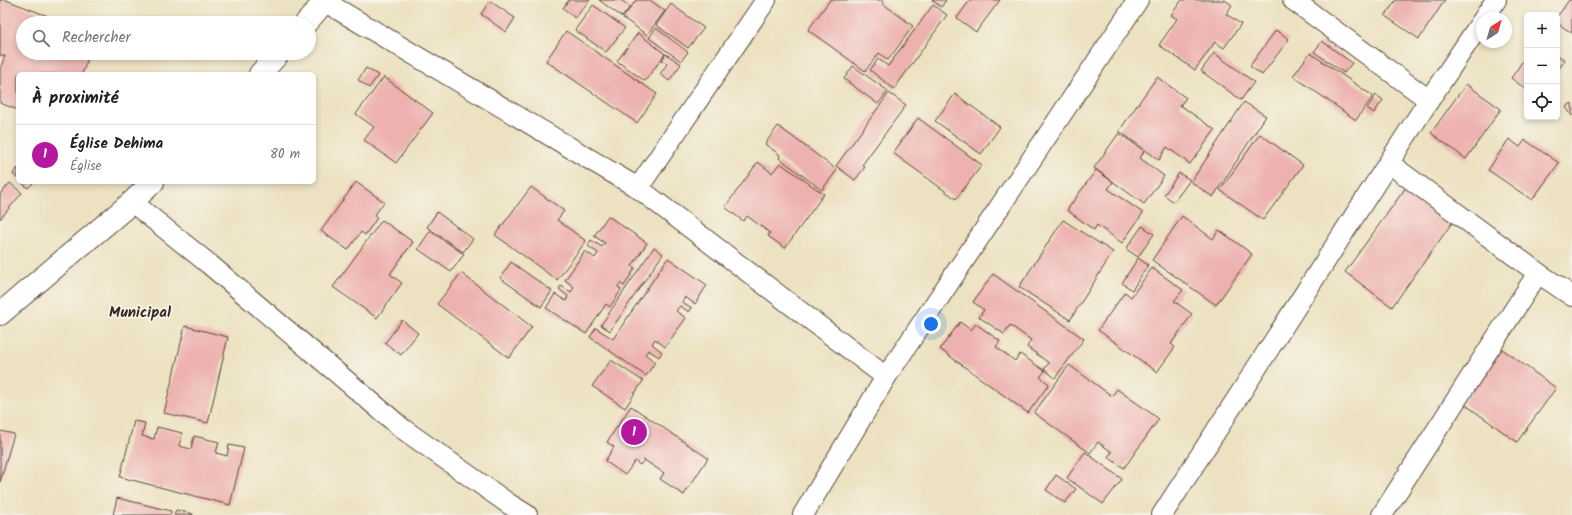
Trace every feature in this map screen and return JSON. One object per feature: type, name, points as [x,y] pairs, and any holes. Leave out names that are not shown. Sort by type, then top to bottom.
[{"type":"street","points":[[638,188],[766,0]]},
{"type":"street","points":[[803,515],[886,376],[1138,0]]},
{"type":"street","points":[[1293,0],[1429,100]]},
{"type":"street","points":[[1488,12],[1496,0]]},
{"type":"street","points":[[312,16],[324,1],[638,188],[886,376]]},
{"type":"street","points":[[1162,515],[1390,164],[1429,100],[1476,30]]},
{"type":"street","points":[[262,72],[273,60]]},
{"type":"street","points":[[1390,164],[1538,274],[1572,296]]},
{"type":"street","points":[[0,314],[132,202],[151,184]]},
{"type":"street","points":[[132,202],[209,264],[403,429],[509,504],[527,515]]},
{"type":"street","points":[[1382,515],[1538,274]]},
{"type":"building","points":[[0,0],[6,0],[48,16],[16,16],[16,60],[87,60],[83,72],[16,72],[16,109],[0,103],[0,69],[5,56],[0,55]]},
{"type":"building","points":[[569,0],[590,0],[575,18],[563,8]]},
{"type":"building","points":[[599,0],[621,0],[630,7],[622,17]]},
{"type":"building","points":[[636,0],[650,0],[665,11],[647,35],[623,18]]},
{"type":"building","points":[[830,0],[884,0],[882,3],[913,26],[888,60],[879,53],[865,71],[808,30]]},
{"type":"building","points":[[932,0],[946,0],[941,7]]},
{"type":"building","points":[[970,0],[1000,0],[976,32],[957,18]]},
{"type":"building","points":[[1182,0],[1225,0],[1232,5],[1226,14],[1241,24],[1224,48],[1215,42],[1195,70],[1159,45],[1177,19],[1171,15]]},
{"type":"building","points":[[1396,0],[1445,0],[1419,39],[1385,16]]},
{"type":"building","points":[[1569,0],[1572,0],[1572,33],[1560,25],[1560,13]]},
{"type":"building","points":[[490,1],[515,18],[506,32],[481,14]]},
{"type":"building","points":[[671,4],[704,28],[688,48],[656,25]]},
{"type":"building","points":[[593,5],[625,28],[606,52],[575,30]]},
{"type":"building","points":[[933,5],[947,15],[894,89],[870,70],[878,59],[888,66]]},
{"type":"building","points":[[656,28],[688,52],[681,61],[649,38]]},
{"type":"building","points":[[1276,30],[1289,39],[1262,75],[1250,66]]},
{"type":"building","points":[[566,31],[657,94],[637,123],[546,61]]},
{"type":"building","points":[[638,33],[665,54],[645,81],[617,61]]},
{"type":"building","points":[[1322,41],[1352,63],[1344,73],[1314,52]]},
{"type":"building","points":[[1214,53],[1254,82],[1241,100],[1201,71]]},
{"type":"building","points":[[1310,53],[1373,96],[1356,120],[1293,76]]},
{"type":"building","points":[[666,54],[681,64],[669,81],[660,74],[667,64],[662,60]]},
{"type":"building","points":[[1560,57],[1565,60],[1560,67]]},
{"type":"building","points":[[1524,59],[1524,88],[1511,78]]},
{"type":"building","points":[[853,66],[888,91],[878,104],[844,79]]},
{"type":"building","points":[[366,68],[378,75],[369,88],[358,80]]},
{"type":"building","points":[[384,77],[433,113],[396,163],[364,140],[374,127],[356,114]]},
{"type":"building","points":[[1157,77],[1186,98],[1180,105],[1215,130],[1190,164],[1167,147],[1159,160],[1119,131]]},
{"type":"building","points":[[1466,84],[1501,109],[1466,159],[1431,133]]},
{"type":"building","points":[[889,93],[906,105],[862,165],[865,167],[855,180],[836,166]]},
{"type":"building","points":[[955,94],[1000,127],[981,154],[935,121]]},
{"type":"building","points":[[1376,95],[1383,100],[1374,113],[1367,108]]},
{"type":"building","points":[[1244,102],[1266,116],[1213,197],[1191,182]]},
{"type":"building","points":[[1572,103],[1572,116],[1566,107]]},
{"type":"building","points":[[918,118],[982,165],[956,199],[893,153]]},
{"type":"building","points":[[778,126],[837,170],[822,190],[779,158],[780,155],[765,144]]},
{"type":"building","points":[[1119,133],[1144,151],[1140,158],[1164,176],[1144,204],[1094,168]]},
{"type":"building","points":[[1260,134],[1303,165],[1263,220],[1220,190]]},
{"type":"building","points":[[1509,139],[1520,147],[1525,140],[1559,163],[1532,200],[1488,170]]},
{"type":"building","points":[[758,162],[772,173],[780,163],[824,194],[785,248],[768,236],[770,233],[747,216],[743,221],[725,207]]},
{"type":"building","points":[[1096,170],[1113,182],[1108,189],[1143,213],[1122,243],[1097,225],[1094,230],[1067,210]]},
{"type":"building","points":[[1179,173],[1190,180],[1174,202],[1164,195]]},
{"type":"building","points":[[356,182],[384,202],[374,216],[377,218],[365,235],[361,232],[348,250],[321,231]]},
{"type":"building","points":[[10,183],[22,193],[0,219],[0,194]]},
{"type":"building","points":[[23,184],[32,184],[28,188]]},
{"type":"building","points":[[1407,186],[1454,220],[1392,307],[1345,272]]},
{"type":"building","points":[[531,187],[564,211],[557,220],[586,241],[557,280],[495,235]]},
{"type":"building","points":[[437,212],[473,239],[463,252],[427,227]]},
{"type":"building","points":[[608,216],[647,243],[632,266],[635,268],[624,286],[620,283],[618,287],[621,290],[610,307],[606,304],[586,334],[546,308],[555,294],[566,301],[568,296],[559,289],[561,286],[571,292],[574,287],[565,280],[585,251],[595,258],[598,253],[588,246],[591,240],[602,247],[605,243],[594,236]]},
{"type":"building","points":[[1182,216],[1213,239],[1219,230],[1252,254],[1216,305],[1152,260]]},
{"type":"building","points":[[382,220],[413,242],[390,274],[402,283],[377,318],[333,287]]},
{"type":"building","points":[[1063,220],[1113,252],[1070,320],[1019,287]]},
{"type":"building","points":[[1142,226],[1154,234],[1138,257],[1126,249]]},
{"type":"building","points":[[430,231],[464,254],[451,272],[418,249]]},
{"type":"building","points":[[654,247],[663,254],[610,331],[601,325]]},
{"type":"building","points":[[668,258],[707,285],[695,304],[685,297],[682,302],[692,308],[689,312],[680,306],[676,311],[686,318],[665,347],[655,339],[652,344],[662,352],[659,357],[648,350],[645,354],[655,362],[646,376],[590,337],[596,328],[613,339]]},
{"type":"building","points":[[1138,258],[1148,265],[1132,290],[1122,283]]},
{"type":"building","points":[[511,262],[552,291],[541,307],[500,278]]},
{"type":"building","points":[[1152,268],[1183,290],[1174,301],[1192,314],[1171,344],[1175,347],[1157,372],[1098,330],[1125,292],[1131,297]]},
{"type":"building","points":[[461,273],[532,327],[509,358],[437,304]]},
{"type":"building","points":[[993,274],[1084,339],[1055,378],[1044,369],[1049,363],[1027,347],[1031,340],[1010,325],[1004,334],[979,317],[984,310],[973,302]]},
{"type":"building","points":[[402,320],[418,333],[401,355],[385,343]]},
{"type":"building","points":[[960,322],[971,330],[976,324],[1000,341],[996,347],[1015,361],[1020,354],[1045,371],[1040,377],[1049,384],[1028,413],[940,349]]},
{"type":"building","points":[[185,326],[228,337],[208,423],[164,413]]},
{"type":"building","points":[[1502,349],[1556,388],[1517,442],[1463,403]]},
{"type":"building","points":[[611,360],[643,381],[625,408],[592,386]]},
{"type":"building","points":[[1069,365],[1112,396],[1117,389],[1159,419],[1124,468],[1108,457],[1112,452],[1098,442],[1090,453],[1034,413]]},
{"type":"building","points":[[631,406],[708,458],[684,495],[660,479],[664,473],[644,460],[640,465],[635,461],[625,475],[605,461],[614,447],[607,442]]},
{"type":"building","points":[[134,421],[145,423],[142,436],[154,439],[157,427],[182,433],[179,446],[191,449],[194,436],[219,442],[216,453],[227,456],[229,445],[244,448],[230,505],[120,477]]},
{"type":"building","points":[[0,431],[14,434],[0,482]]},
{"type":"building","points":[[1085,452],[1122,479],[1103,504],[1067,478]]},
{"type":"building","points":[[1056,475],[1076,489],[1065,503],[1046,490]]},
{"type":"building","points":[[117,498],[171,511],[170,515],[113,515]]},
{"type":"building","points":[[176,510],[193,514],[193,515],[174,515]]},
{"type":"place","name":"Église Dehima","points":[[634,432]]},
{"type":"district","name":"Municipal","points":[[140,312]]}]
